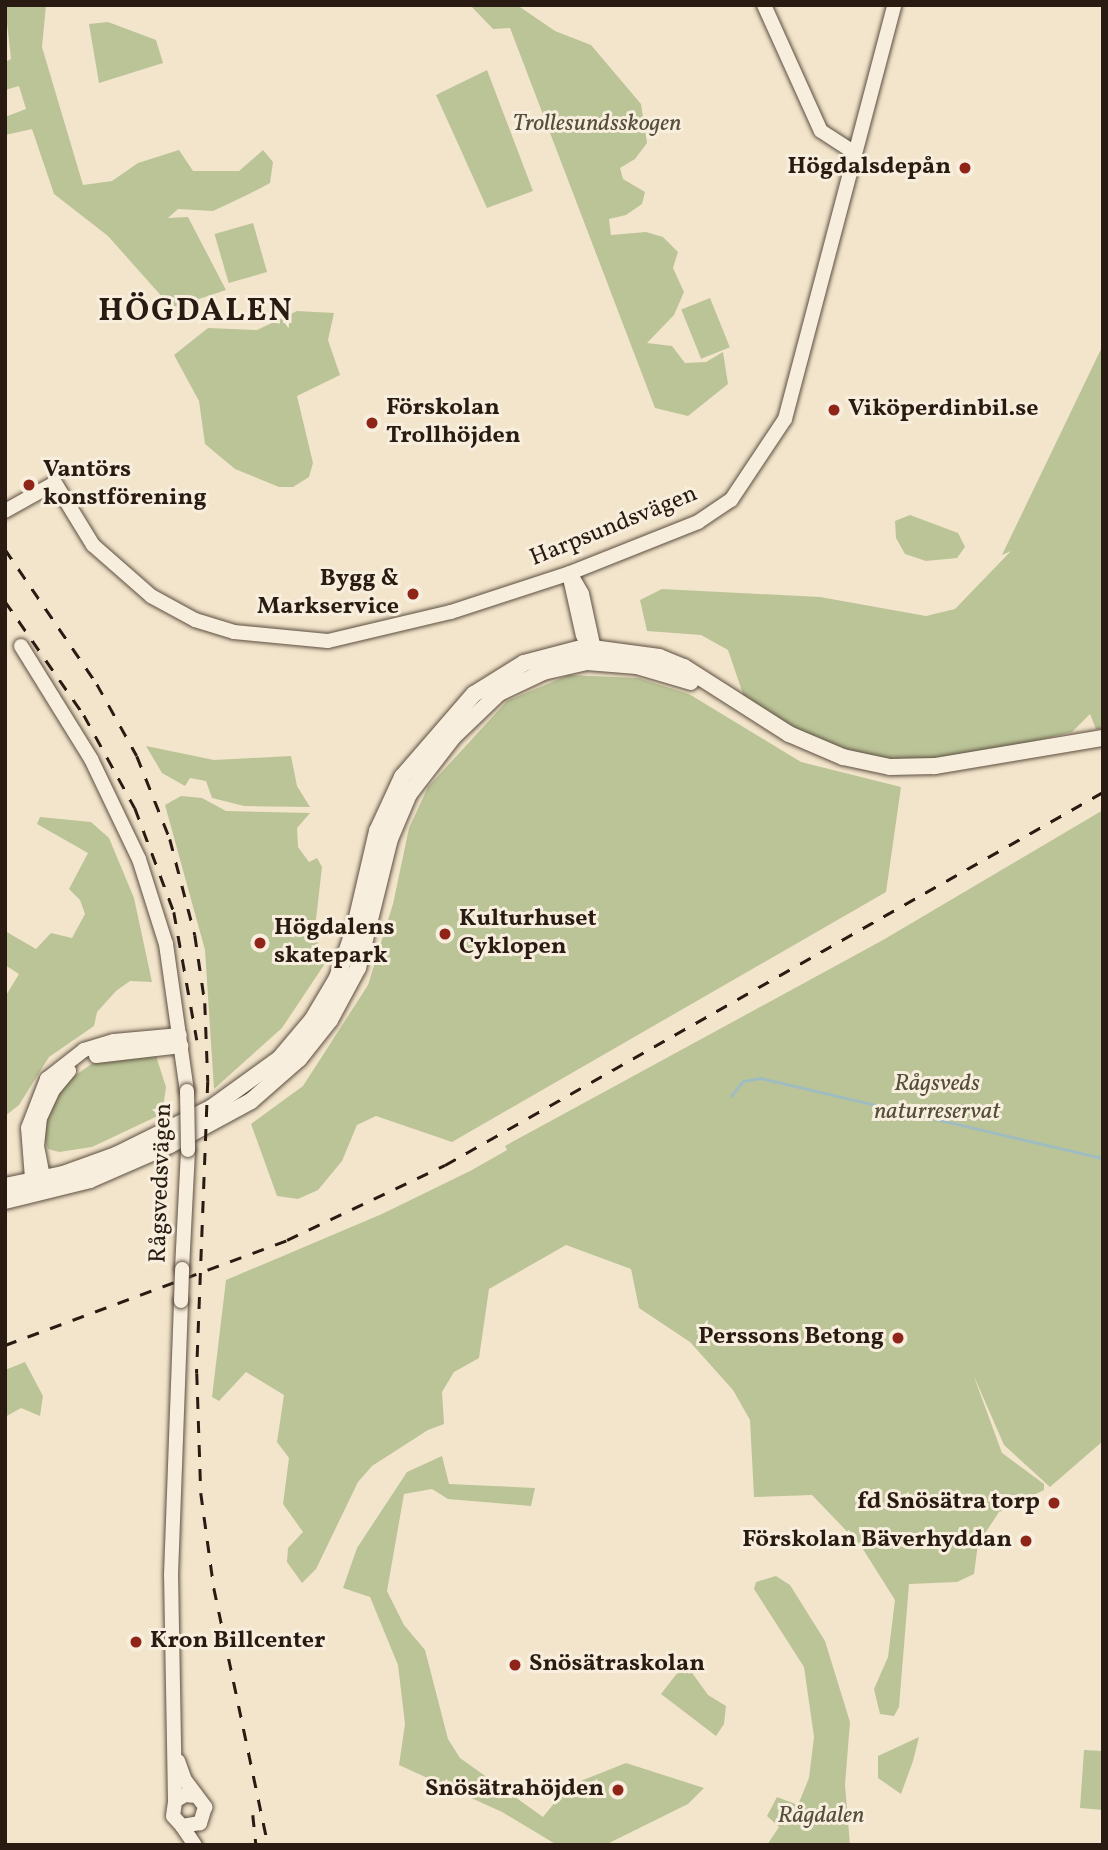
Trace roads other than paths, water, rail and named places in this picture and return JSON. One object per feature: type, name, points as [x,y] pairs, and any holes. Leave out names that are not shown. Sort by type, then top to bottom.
[{"type":"main road","points":[[5,1186],[38,1186],[101,1176],[211,1125],[251,1101],[288,1070],[330,1020],[358,968],[390,839],[401,808],[425,769],[499,693],[543,672],[591,655],[657,670],[719,694],[817,748],[890,767],[935,766],[1103,738]]},
{"type":"main road","points":[[5,1201],[38,1186]]},
{"type":"street","points":[[764,5],[821,131],[853,152]]},
{"type":"street","name":"Harpsundsvägen","points":[[5,511],[55,483],[93,545],[151,596],[195,620],[263,638],[351,639],[451,612],[570,573],[698,522],[731,500],[761,461],[785,419],[853,152],[894,5]]},
{"type":"street","points":[[570,573],[591,655]]},
{"type":"street","name":"Rågsvedsvägen","points":[[21,646],[97,769],[139,859],[166,944],[181,1040],[187,1091],[188,1150],[171,1575],[177,1757],[175,1801]]},
{"type":"street","points":[[38,1186],[26,1146],[31,1116],[47,1079],[63,1063],[114,1041],[181,1040]]},
{"type":"street","name":"Rågsvedsvägen","points":[[177,1757],[196,1796]]},
{"type":"street","points":[[195,1845],[173,1816],[175,1801],[185,1795],[196,1796],[205,1808],[200,1823],[205,1845]]},
{"type":"street","points":[[182,1826],[200,1823]]},
{"type":"waterway","points":[[731,1096],[743,1081],[761,1078],[1103,1158]]},
{"type":"railway","points":[[5,549],[97,684],[137,756],[170,839],[195,935],[205,1003],[208,1081],[197,1373],[201,1493],[214,1588],[268,1845]]},
{"type":"railway","points":[[5,601],[84,715],[135,808],[174,912],[197,1040]]},
{"type":"railway","points":[[5,1345],[287,1240],[445,1165],[1103,792]]},
{"type":"railway","points":[[253,1815],[256,1845]]},
{"type":"place","name":"Högdalsdepån","points":[[965,168]]},
{"type":"place","name":"Viköperdinbil.se","points":[[834,410]]},
{"type":"place","name":"Förskolan Trollhöjden","points":[[372,423]]},
{"type":"place","name":"Vantörs konstförening","points":[[29,485]]},
{"type":"place","name":"Bygg & Markservice","points":[[413,594]]},
{"type":"place","name":"Kulturhuset Cyklopen","points":[[445,934]]},
{"type":"place","name":"Högdalens skatepark","points":[[260,943]]},
{"type":"place","name":"Perssons Betong","points":[[898,1338]]},
{"type":"place","name":"fd Snösätra torp","points":[[1054,1503]]},
{"type":"place","name":"Förskolan Bäverhyddan","points":[[1026,1541]]},
{"type":"place","name":"Kron Billcenter","points":[[136,1642]]},
{"type":"place","name":"Snösätraskolan","points":[[515,1665]]},
{"type":"place","name":"Snösätrahöjden","points":[[618,1790]]},
{"type":"district","name":"HÖGDALEN","points":[[196,312]]},
{"type":"park label","name":"Trollesundsskogen","points":[[597,125]]},
{"type":"park label","name":"Rågsveds naturreservat","points":[[937,1099]]},
{"type":"park label","name":"Rågdalen","points":[[821,1817]]}]
